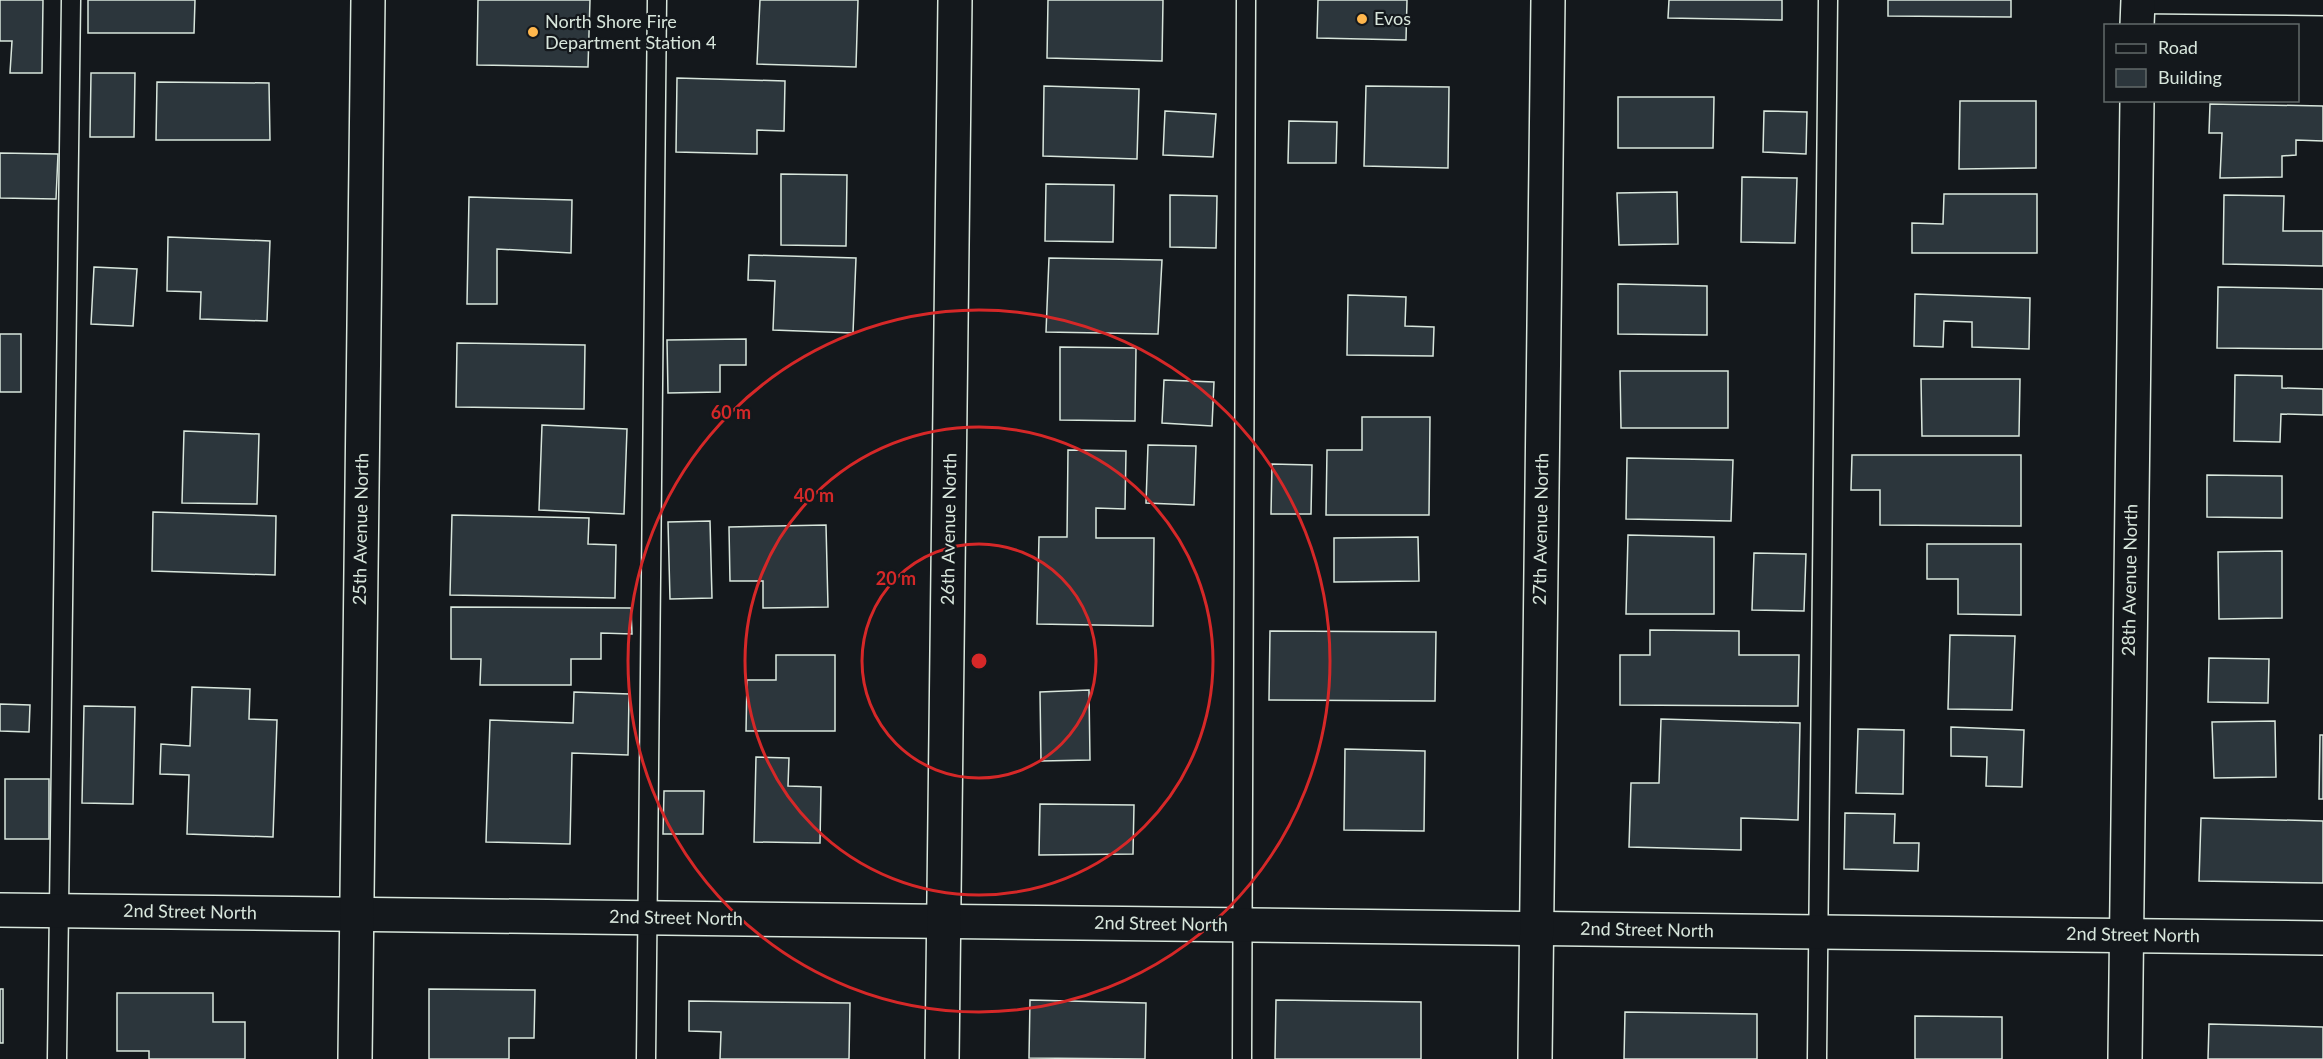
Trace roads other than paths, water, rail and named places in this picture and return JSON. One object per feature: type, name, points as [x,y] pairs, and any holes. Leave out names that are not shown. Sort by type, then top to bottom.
[{"type":"street","name":"25th Avenue North","points":[[355,1059],[368,0]]},
{"type":"street","name":"26th Avenue North","points":[[942,1059],[955,0]]},
{"type":"street","name":"27th Avenue North","points":[[1535,1059],[1548,0]]},
{"type":"street","name":"28th Avenue North","points":[[2125,1059],[2136,102]]},
{"type":"street","name":"2nd Street North","points":[[0,910],[2323,938]]},
{"type":"lane","points":[[57,1059],[71,0]]},
{"type":"lane","points":[[646,1059],[657,0]]},
{"type":"lane","points":[[1242,1059],[1246,0]]},
{"type":"lane","points":[[1817,1059],[1828,0]]},
{"type":"lane","points":[[2138,10],[2323,6]]},
{"type":"place","name":"Evos","points":[[1362,19]]},
{"type":"place","name":"North Shore Fire Department Station 4","points":[[533,32]]}]
